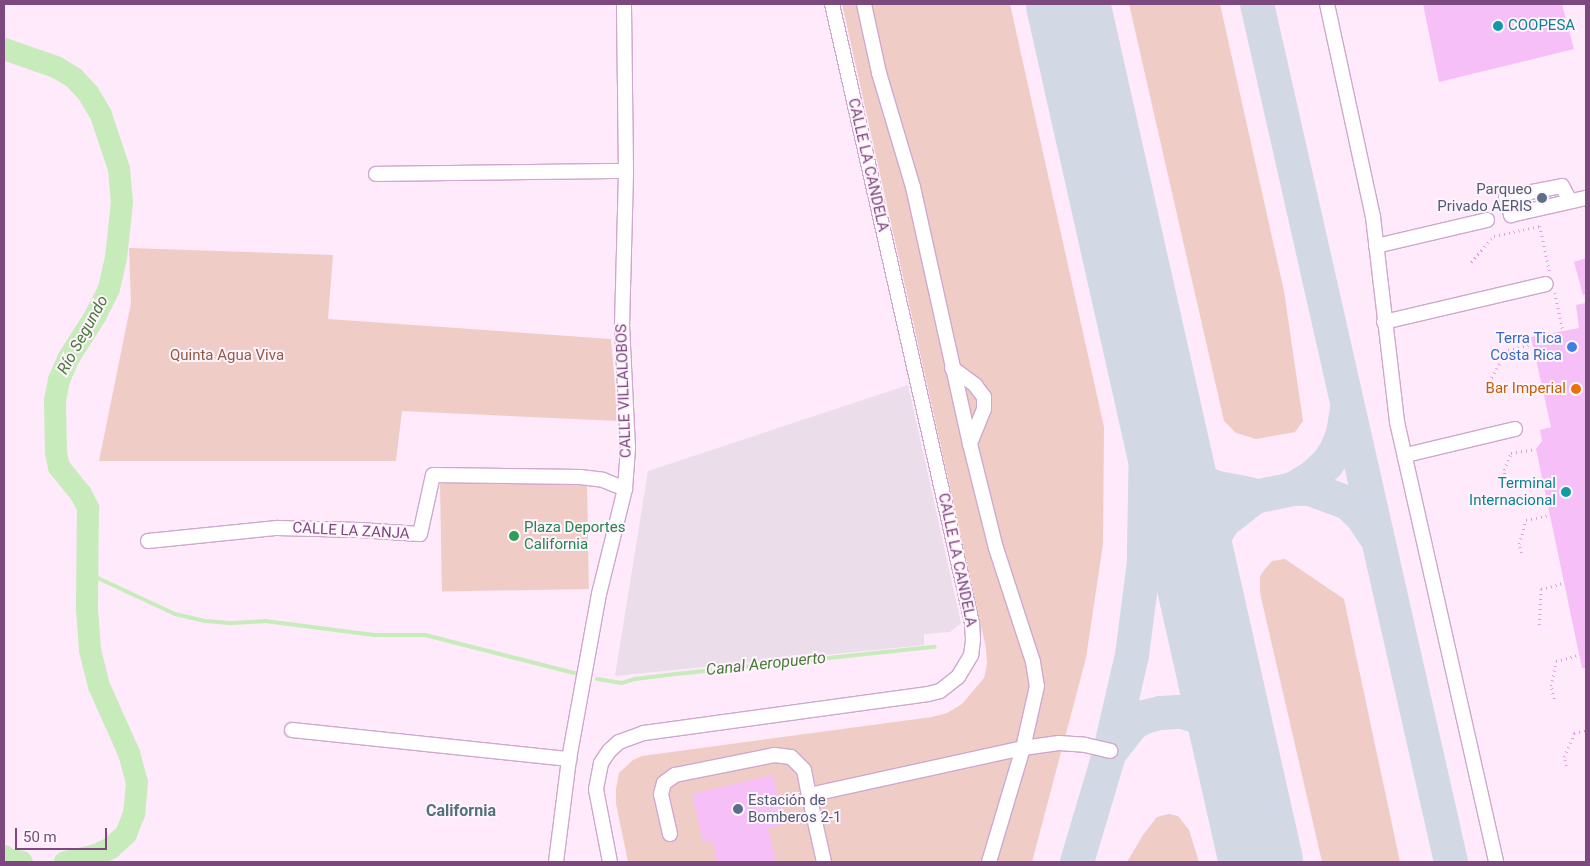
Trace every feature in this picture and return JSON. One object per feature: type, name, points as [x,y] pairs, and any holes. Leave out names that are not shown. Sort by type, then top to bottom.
[{"type":"street","name":"CALLE VILLALOBOS","points":[[556,862],[570,759],[599,594],[625,489],[628,448],[622,326],[626,171],[624,4]]},
{"type":"street","name":"CALLE LA CANDELA","points":[[610,862],[596,789],[601,763],[609,751],[619,742],[644,733],[928,694],[940,691],[954,681],[966,667],[971,655],[973,640],[972,623],[832,4]]},
{"type":"street","points":[[864,4],[879,74],[913,187],[952,368],[996,548],[1033,662],[1037,686],[1023,748],[989,862]]},
{"type":"street","points":[[1327,4],[1367,187],[1376,246],[1392,389],[1496,862]]},
{"type":"street","points":[[376,174],[626,171]]},
{"type":"street","points":[[1570,201],[1586,198]]},
{"type":"street","points":[[1376,246],[1487,220]]},
{"type":"street","points":[[1384,322],[1550,283]]},
{"type":"street","points":[[952,368],[975,384],[984,397],[984,409],[970,444]]},
{"type":"street","points":[[1406,455],[1515,429]]},
{"type":"street","name":"CALLE LA ZANJA","points":[[148,541],[277,528],[420,534],[433,475],[580,477],[603,480],[625,489]]},
{"type":"street","points":[[292,730],[570,759]]},
{"type":"street","points":[[809,795],[1023,748],[1059,743],[1085,745],[1110,751]]},
{"type":"street","points":[[670,834],[661,794],[664,783],[675,775],[774,755],[791,757],[804,770],[824,862]]},
{"type":"path","points":[[1471,262],[1494,236],[1540,226],[1550,283],[1563,331]]},
{"type":"path","points":[[1486,386],[1508,350],[1532,344]]},
{"type":"path","points":[[1505,479],[1504,470],[1511,453],[1536,449]]},
{"type":"path","points":[[1522,553],[1519,544],[1526,520],[1550,515]]},
{"type":"path","points":[[1539,625],[1541,589],[1564,583]]},
{"type":"path","points":[[1554,699],[1551,686],[1556,661],[1579,655]]},
{"type":"path","points":[[1566,766],[1564,757],[1574,733],[1586,730]]},
{"type":"shaded area","points":[[908,385],[961,623],[950,632],[924,634],[924,645],[615,676],[648,471]]},
{"type":"green space","points":[[842,4],[1010,4],[1104,427],[1103,544],[1086,658],[1032,862],[628,862],[616,804],[616,789],[619,773],[633,760],[642,756],[932,717],[947,713],[962,704],[984,678],[987,664],[986,648]]},
{"type":"green space","points":[[1129,4],[1220,4],[1284,291],[1303,421],[1295,432],[1256,439],[1236,433],[1224,421]]},
{"type":"green space","name":"Quinta Agua Viva","points":[[129,248],[333,255],[328,319],[611,339],[618,421],[402,411],[396,461],[99,461],[131,303]]},
{"type":"green space","name":"Plaza Deportes California","points":[[587,481],[589,589],[442,592],[440,484]]},
{"type":"green space","points":[[1285,559],[1344,599],[1400,862],[1322,862],[1260,593],[1260,576],[1265,569],[1272,561]]},
{"type":"green space","points":[[1169,814],[1178,816],[1189,830],[1199,862],[1127,862],[1143,835],[1157,817]]},
{"type":"building","name":"COOPESA","points":[[1423,4],[1562,4],[1574,49],[1439,82]]},
{"type":"building","points":[[1586,258],[1586,294],[1583,295],[1574,262]]},
{"type":"building","name":"Terminal Internacional","points":[[1586,303],[1586,668],[1582,668],[1536,449],[1542,441],[1540,430],[1551,427],[1531,337],[1579,328],[1576,305]]},
{"type":"building","name":"Estación de Bomberos 2-1","points":[[773,775],[784,824],[768,828],[776,862],[717,862],[712,840],[703,842],[692,794]]},
{"type":"waterway","name":"Río Segundo","points":[[4,49],[56,67],[74,78],[88,93],[101,115],[119,169],[122,202],[116,258],[109,289],[96,315],[68,359],[59,380],[55,401],[56,453],[59,467],[81,494],[88,508],[87,609],[90,650],[99,686],[129,753],[137,782],[134,814],[126,834],[111,848],[96,855],[65,862]]},
{"type":"waterway","points":[[87,573],[175,614],[206,621],[231,623],[265,621],[374,635],[425,635],[578,674]]},
{"type":"waterway","name":"Canal Aeropuerto","points":[[597,679],[622,683],[635,679],[676,674],[935,647]]},
{"type":"waterway","name":"Río Segundo","points":[[4,856],[7,859],[22,862]]},
{"type":"taxiway","points":[[1257,4],[1451,862]]},
{"type":"taxiway","points":[[1138,312],[1146,436],[1144,556]]},
{"type":"taxiway","points":[[1293,489],[1313,477],[1327,464],[1336,451],[1343,434],[1347,409]]},
{"type":"taxiway","points":[[1166,439],[1181,464],[1196,477],[1213,487],[1250,494]]},
{"type":"taxiway","points":[[1077,862],[1110,751],[1132,655],[1144,563],[1149,545],[1159,529],[1183,512],[1293,489],[1310,489],[1348,503],[1361,515],[1375,536]]},
{"type":"taxiway","points":[[1205,617],[1203,572],[1210,544],[1224,521],[1255,497]]},
{"type":"taxiway","points":[[1111,751],[1132,724],[1144,717],[1160,713],[1182,712],[1199,717],[1217,728],[1235,745]]},
{"type":"runway","points":[[1068,4],[1261,862]]},
{"type":"place","name":"COOPESA","points":[[1498,26]]},
{"type":"place","name":"Parqueo Privado AERIS","points":[[1542,198]]},
{"type":"place","name":"Terra Tica Costa Rica","points":[[1572,347]]},
{"type":"place","name":"Bar Imperial","points":[[1576,389]]},
{"type":"place","name":"Terminal Internacional","points":[[1566,492]]},
{"type":"place","name":"Plaza Deportes California","points":[[514,536]]},
{"type":"place","name":"Estación de Bomberos 2-1","points":[[738,809]]},
{"type":"district","name":"California","points":[[461,811]]}]
